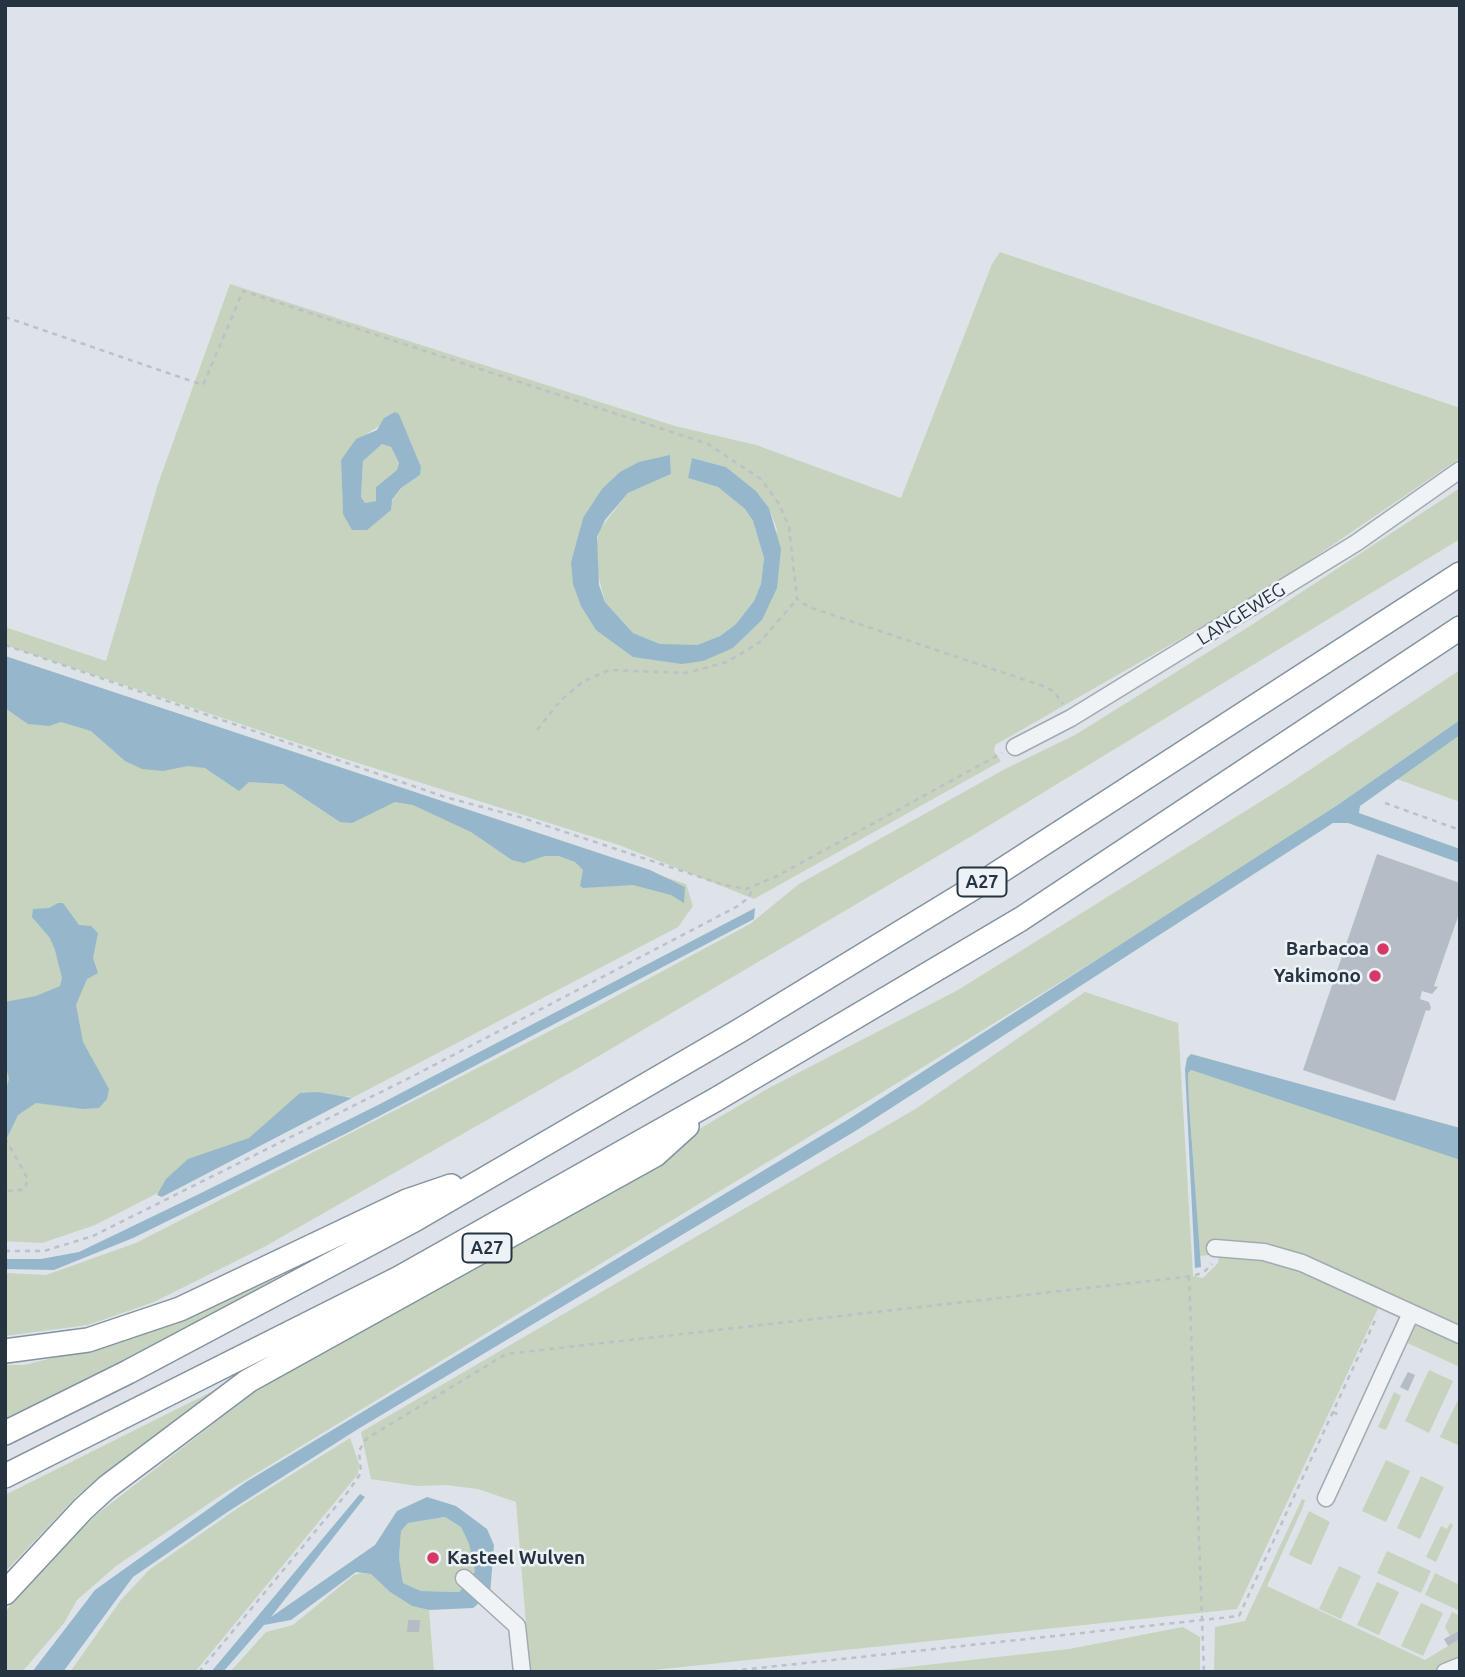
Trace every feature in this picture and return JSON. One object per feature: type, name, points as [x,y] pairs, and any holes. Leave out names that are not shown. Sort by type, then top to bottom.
[{"type":"highway","name":"A27","points":[[5,1433],[128,1372],[414,1220],[494,1171],[739,1031],[993,876],[1460,575]]},
{"type":"highway","name":"A27","points":[[5,1476],[399,1278],[715,1100],[1021,919],[1460,628]]},
{"type":"highway","name":"A27","points":[[5,1593],[83,1508],[107,1487],[248,1381],[655,1155],[715,1100]]},
{"type":"highway","name":"A27","points":[[5,1351],[88,1340],[180,1309],[407,1201],[494,1171]]},
{"type":"street","name":"LANGEWEG","points":[[1015,747],[1071,718],[1356,543],[1460,470]]},
{"type":"street","points":[[1215,1248],[1282,1256],[1460,1335]]},
{"type":"street","points":[[1326,1498],[1411,1313]]},
{"type":"street","points":[[464,1578],[517,1626],[522,1672]]},
{"type":"street","points":[[1445,1672],[1460,1666]]},
{"type":"path","points":[[5,317],[202,385],[243,291],[708,444],[761,479],[779,504],[789,527],[797,599],[760,642],[727,662],[686,673],[609,670],[584,681],[561,700],[537,730]]},
{"type":"path","points":[[797,599],[809,607],[1054,692]]},
{"type":"path","points":[[5,645],[445,797],[523,818],[721,884],[746,889],[1015,747]]},
{"type":"path","points":[[1385,803],[1460,830]]},
{"type":"path","points":[[5,1251],[44,1251],[93,1236],[417,1074],[738,906],[748,898],[754,887]]},
{"type":"path","points":[[5,1138],[10,1142],[28,1179],[24,1189],[5,1191]]},
{"type":"path","points":[[199,1672],[347,1493],[361,1473],[359,1451],[366,1439],[506,1354],[526,1349],[1199,1275],[1210,1267],[1215,1248]]},
{"type":"path","points":[[1189,1276],[1204,1672]]},
{"type":"path","points":[[722,1672],[1240,1616],[1378,1313]]},
{"type":"path","points":[[1333,1412],[1341,1416]]},
{"type":"green space","points":[[1000,252],[1460,408],[1460,458],[1312,559],[1231,610],[995,745],[994,751],[1001,761],[754,899],[619,845],[342,758],[5,645],[5,627],[106,661],[158,484],[230,284],[675,426],[756,445],[901,498],[992,264]],"holes":[[[399,414],[421,467],[420,475],[401,488],[381,518],[372,523],[343,514],[341,460],[368,433]],[[670,456],[671,474],[628,493],[600,529],[596,544],[596,566],[605,602],[633,633],[660,644],[679,647],[697,645],[720,636],[736,624],[754,601],[761,584],[764,558],[753,521],[745,509],[718,487],[688,478],[692,458],[726,467],[756,491],[769,508],[777,529],[762,620],[733,648],[633,657],[571,562],[583,518]]]},
{"type":"green space","points":[[382,444],[391,447],[399,463],[397,470],[376,487],[376,501],[365,503],[361,497],[363,461]]},
{"type":"green space","points":[[1460,488],[1460,539],[975,834],[580,1067],[264,1247],[154,1302],[88,1325],[5,1336],[5,1273],[46,1275],[136,1243],[583,1014],[750,924],[799,884],[1005,769],[1075,735],[1250,626]]},
{"type":"green space","points":[[5,656],[686,884],[693,906],[678,927],[352,1098],[348,1096],[95,1225],[42,1243],[5,1241]]},
{"type":"green space","points":[[1460,670],[1460,720],[1336,806],[1164,918],[894,1085],[229,1490],[116,1566],[77,1600],[64,1623],[22,1672],[5,1672],[5,1613],[22,1588],[96,1515],[262,1386],[769,1088],[958,990],[1284,787]]},
{"type":"green space","points":[[1460,735],[1460,802],[1397,779]]},
{"type":"green space","points":[[1085,992],[1178,1023],[1193,1276],[1203,1278],[1218,1263],[1219,1255],[1263,1259],[1291,1266],[1379,1306],[1237,1609],[634,1672],[530,1672],[516,1502],[478,1489],[446,1485],[417,1486],[371,1479],[361,1432],[917,1108]]},
{"type":"green space","points":[[1191,1070],[1460,1160],[1460,1328],[1278,1249],[1245,1243],[1209,1242],[1209,1255],[1200,1256],[1189,1104],[1188,1072]]},
{"type":"green space","points":[[281,1276],[5,1420],[5,1365],[24,1365],[122,1341]]},
{"type":"green space","points":[[1414,1325],[1460,1343],[1460,1367],[1403,1341]]},
{"type":"green space","points":[[1429,1370],[1453,1381],[1429,1433],[1405,1421]]},
{"type":"green space","points":[[219,1388],[78,1495],[5,1572],[5,1495]]},
{"type":"green space","points":[[1394,1392],[1401,1396],[1386,1430],[1378,1427]]},
{"type":"green space","points":[[1460,1396],[1460,1446],[1440,1437]]},
{"type":"green space","points":[[350,1438],[359,1464],[358,1474],[195,1672],[70,1672],[121,1600],[149,1570],[238,1508]]},
{"type":"green space","points":[[1386,1460],[1410,1471],[1386,1522],[1362,1511]]},
{"type":"green space","points":[[1421,1476],[1444,1487],[1420,1539],[1397,1528]]},
{"type":"green space","points":[[1302,1499],[1305,1500],[1303,1507],[1267,1586],[1425,1660],[1460,1639],[1460,1659],[1430,1672],[1214,1672],[1215,1627],[1245,1621]]},
{"type":"green space","points":[[1309,1511],[1330,1522],[1311,1565],[1289,1555]]},
{"type":"green space","points":[[445,1517],[461,1527],[476,1571],[459,1592],[421,1591],[403,1583],[399,1558],[401,1531],[408,1523]]},
{"type":"green space","points":[[1450,1523],[1453,1525],[1436,1562],[1426,1557],[1441,1526],[1447,1529]]},
{"type":"green space","points":[[1387,1551],[1431,1571],[1421,1593],[1377,1573]]},
{"type":"green space","points":[[1339,1566],[1361,1576],[1341,1619],[1319,1609]]},
{"type":"green space","points":[[1435,1573],[1460,1585],[1460,1611],[1425,1595]]},
{"type":"green space","points":[[371,1574],[390,1592],[412,1606],[429,1610],[434,1672],[230,1672],[266,1632],[293,1625],[354,1575]]},
{"type":"green space","points":[[1377,1582],[1399,1592],[1379,1635],[1357,1625]]},
{"type":"green space","points":[[1421,1603],[1443,1613],[1423,1656],[1401,1646]]},
{"type":"green space","points":[[1452,1612],[1460,1616],[1460,1633],[1450,1636],[1445,1627]]},
{"type":"green space","points":[[1183,1627],[1200,1637],[1200,1672],[864,1672],[1069,1649]]},
{"type":"water","points":[[395,412],[399,414],[421,467],[420,475],[401,488],[392,500],[391,510],[367,530],[352,530],[343,514],[341,460],[356,439],[377,430],[384,418]],"holes":[[[382,444],[391,447],[399,463],[397,470],[376,487],[376,501],[365,503],[361,497],[363,461]]]},
{"type":"water","points":[[670,455],[671,474],[628,493],[605,520],[597,537],[599,585],[605,602],[633,633],[660,644],[697,645],[720,636],[736,624],[754,601],[761,584],[764,558],[753,521],[745,509],[718,487],[688,478],[692,458],[726,467],[756,491],[769,508],[781,549],[777,588],[762,620],[733,648],[703,661],[682,664],[633,657],[596,630],[581,606],[573,584],[571,562],[583,518],[602,489],[620,472],[639,462]]},
{"type":"water","points":[[5,656],[650,870],[685,887],[684,903],[671,895],[633,885],[583,888],[580,886],[583,870],[575,862],[559,856],[545,856],[524,863],[512,860],[471,832],[413,805],[395,802],[352,823],[340,822],[283,784],[249,782],[239,791],[205,768],[188,766],[163,771],[142,769],[125,761],[91,731],[61,722],[49,726],[28,724],[5,708]]},
{"type":"water","points":[[1460,720],[1460,735],[1360,806],[1359,813],[1460,849],[1460,863],[1348,823],[1333,823],[857,1130],[358,1429],[229,1511],[133,1577],[63,1672],[32,1672],[95,1590],[246,1482],[849,1119],[1336,806]]},
{"type":"water","points":[[63,903],[79,925],[91,926],[98,933],[93,958],[98,973],[87,979],[76,1005],[83,1042],[109,1089],[107,1099],[99,1108],[83,1109],[36,1103],[18,1115],[5,1142],[5,1092],[9,1079],[5,1062],[5,1002],[36,996],[60,986],[62,978],[55,950],[50,938],[32,917],[33,909],[49,908]]},
{"type":"water","points":[[755,908],[754,919],[347,1133],[133,1238],[54,1270],[5,1269],[5,1259],[41,1259],[79,1252],[378,1105]]},
{"type":"water","points":[[1191,1054],[1460,1128],[1460,1160],[1191,1070],[1188,1073],[1189,1104],[1201,1267],[1195,1268],[1185,1069],[1187,1058]]},
{"type":"water","points":[[318,1092],[352,1098],[162,1197],[157,1195],[166,1179],[188,1159],[249,1138],[300,1093]]},
{"type":"water","points":[[360,1494],[365,1497],[271,1617],[375,1545],[397,1511],[427,1497],[456,1506],[487,1529],[494,1545],[490,1594],[473,1608],[429,1610],[412,1606],[390,1592],[371,1574],[356,1572],[291,1620],[264,1625],[223,1672],[211,1672]],"holes":[[[445,1517],[461,1527],[469,1544],[475,1571],[459,1592],[421,1591],[403,1583],[399,1558],[401,1531],[408,1523]]]},
{"type":"building","points":[[1377,854],[1460,883],[1460,911],[1434,986],[1438,987],[1432,994],[1422,991],[1420,999],[1429,1002],[1431,1008],[1426,1010],[1395,1101],[1303,1070]]},
{"type":"building","points":[[1408,1372],[1415,1375],[1408,1391],[1400,1387]]},
{"type":"building","points":[[408,1620],[420,1620],[419,1632],[407,1632]]},
{"type":"building","points":[[1459,1631],[1460,1639],[1448,1646],[1444,1639]]},
{"type":"place","name":"Barbacoa","points":[[1383,949]]},
{"type":"place","name":"Yakimono","points":[[1375,976]]},
{"type":"place","name":"Kasteel Wulven","points":[[433,1558]]}]
